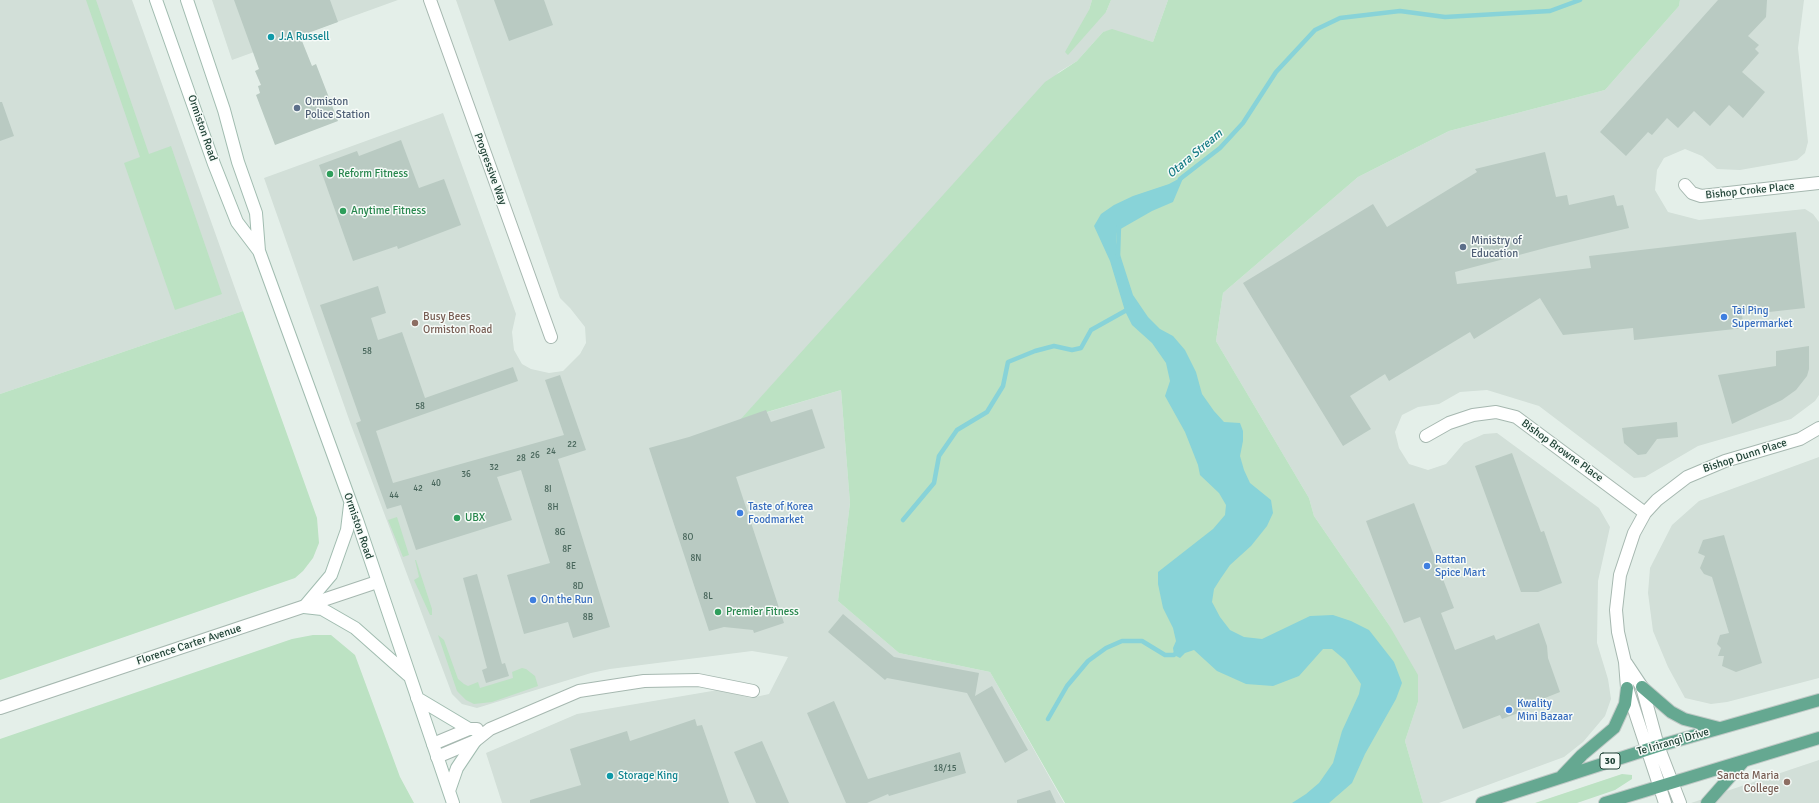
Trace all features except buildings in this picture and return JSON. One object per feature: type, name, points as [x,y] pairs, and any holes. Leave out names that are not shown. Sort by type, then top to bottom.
[{"type":"main road","points":[[1642,687],[1671,712],[1684,719],[1721,728]]},
{"type":"main road","points":[[1561,777],[1582,755],[1614,728],[1625,704],[1627,688]]},
{"type":"main road","name":"Te Irirangi Drive","points":[[1482,803],[1658,746],[1819,700]]},
{"type":"main road","points":[[1605,803],[1659,788],[1673,782],[1819,738]]},
{"type":"main road","points":[[1707,803],[1744,761]]},
{"type":"street","name":"Progressive Way","points":[[430,0],[551,337]]},
{"type":"street","name":"Ormiston Road","points":[[156,2],[214,164],[237,222],[259,251]]},
{"type":"street","name":"Ormiston Road","points":[[188,2],[224,110],[238,162],[256,214],[259,251],[351,503],[453,803]]},
{"type":"street","name":"Bishop Croke Place","points":[[1685,185],[1692,193],[1700,196],[1819,183]]},
{"type":"street","name":"Bishop Browne Place","points":[[1426,436],[1449,423],[1474,415],[1496,412],[1516,417],[1645,513]]},
{"type":"street","name":"Bishop Dunn Place","points":[[1665,803],[1646,750],[1627,688],[1625,662],[1618,632],[1616,598],[1620,575],[1634,533],[1645,513],[1672,488],[1687,477],[1704,468],[1800,439],[1819,428]]},
{"type":"street","points":[[304,607],[331,575],[347,530],[351,503]]},
{"type":"street","name":"Florence Carter Avenue","points":[[0,708],[377,582]]},
{"type":"street","points":[[304,607],[322,610],[356,628],[410,676]]},
{"type":"street","name":"Bishop Dunn Place","points":[[1625,662],[1642,687],[1658,746],[1680,803]]},
{"type":"street","points":[[437,757],[475,741],[490,729],[579,691],[644,681],[698,680],[753,691]]},
{"type":"street","points":[[417,698],[469,729]]},
{"type":"street","points":[[433,744],[469,729],[490,729]]},
{"type":"street","points":[[449,791],[457,768],[475,741]]},
{"type":"shaded area","points":[[0,0],[132,0],[243,311],[0,394]]},
{"type":"shaded area","name":"J.A Russell","points":[[212,0],[398,0],[232,60]]},
{"type":"shaded area","points":[[456,0],[1092,0],[1089,10],[1106,12],[1111,0],[1168,0],[1153,42],[1112,30],[1103,32],[1077,61],[1059,72],[741,420],[841,390],[850,503],[838,601],[899,653],[990,672],[1064,803],[502,803],[486,753],[577,714],[718,690],[751,698],[769,694],[788,657],[752,651],[610,669],[591,673],[477,708],[462,704],[452,694],[351,425],[264,178],[443,113],[516,314],[512,332],[514,350],[522,364],[531,369],[549,373],[563,371],[580,354],[586,343],[585,327],[560,298]]},
{"type":"shaded area","points":[[1680,0],[1804,0],[1798,48],[1808,142],[1805,153],[1797,160],[1740,170],[1717,169],[1702,156],[1685,149],[1664,158],[1657,170],[1655,190],[1668,212],[1699,220],[1805,209],[1813,214],[1819,222],[1819,395],[1815,401],[1791,419],[1698,446],[1645,477],[1634,478],[1539,406],[1487,390],[1460,392],[1439,404],[1418,407],[1402,415],[1395,432],[1399,448],[1409,464],[1428,470],[1446,464],[1464,443],[1484,434],[1497,433],[1599,508],[1610,527],[1598,581],[1597,643],[1608,679],[1611,699],[1605,716],[1583,742],[1564,757],[1439,803],[1423,803],[1405,741],[1418,702],[1389,625],[1314,516],[1309,498],[1216,341],[1223,293],[1358,177],[1449,131],[1605,90],[1679,6]]},
{"type":"shaded area","points":[[1819,457],[1819,678],[1727,702],[1711,704],[1685,698],[1668,667],[1653,631],[1648,593],[1650,568],[1672,525],[1699,501]]},
{"type":"shaded area","name":"Sancta Maria College","points":[[1819,760],[1819,803],[1691,803]]},
{"type":"green space","points":[[86,0],[96,0],[149,154],[171,146],[222,294],[175,310],[124,163],[140,157]]},
{"type":"green space","points":[[1092,0],[1111,0],[1106,12],[1068,55],[1065,52],[1089,10]]},
{"type":"green space","points":[[1168,0],[1680,0],[1679,6],[1605,90],[1449,131],[1358,177],[1223,293],[1216,341],[1309,498],[1314,516],[1389,625],[1418,675],[1418,702],[1405,741],[1423,803],[1065,803],[990,672],[899,653],[838,601],[850,503],[841,390],[740,420],[1045,82],[1077,61],[1103,32],[1112,29],[1153,42]]},
{"type":"green space","points":[[243,311],[317,518],[319,543],[313,558],[303,571],[295,578],[0,680],[0,394]]},
{"type":"green space","points":[[397,517],[409,555],[403,557],[388,520]]},
{"type":"green space","points":[[415,560],[432,609],[432,615],[430,615],[414,580],[419,577]]},
{"type":"green space","points":[[313,635],[331,635],[355,655],[400,777],[414,803],[0,803],[0,739],[292,639]]},
{"type":"green space","points":[[438,635],[444,640],[458,679],[464,684],[468,686],[478,682],[480,688],[513,678],[512,672],[522,668],[526,669],[535,676],[538,686],[492,702],[474,704],[466,700],[457,691]]},
{"type":"green space","points":[[1622,774],[1632,775],[1632,779],[1615,790],[1577,803],[1535,803]]},
{"type":"water","points":[[1184,176],[1173,202],[1152,211],[1117,231],[1116,242],[1133,295],[1148,317],[1160,329],[1173,336],[1185,350],[1196,372],[1202,394],[1214,411],[1224,422],[1240,423],[1243,431],[1243,441],[1240,456],[1244,470],[1250,483],[1271,500],[1273,513],[1267,526],[1251,546],[1230,565],[1214,589],[1212,602],[1220,617],[1230,630],[1244,637],[1262,639],[1310,616],[1333,615],[1351,621],[1369,630],[1394,662],[1402,683],[1396,699],[1365,754],[1352,783],[1329,803],[1292,803],[1319,783],[1333,763],[1342,731],[1359,694],[1361,684],[1345,660],[1332,649],[1323,649],[1299,676],[1273,686],[1246,684],[1217,671],[1194,650],[1185,653],[1180,658],[1174,655],[1173,648],[1176,641],[1173,628],[1163,608],[1158,584],[1158,572],[1213,529],[1225,515],[1226,505],[1219,493],[1200,475],[1198,465],[1185,432],[1165,396],[1170,381],[1166,363],[1152,343],[1132,325],[1125,311],[1110,261],[1094,226],[1101,214],[1114,205],[1133,196],[1169,184]]},
{"type":"waterway","name":"Otara Stream","points":[[1180,179],[1220,148],[1243,123],[1276,72],[1315,30],[1340,18],[1400,11],[1445,17],[1550,11],[1580,0]]},
{"type":"waterway","name":"Otara Stream","points":[[1118,256],[1119,225]]},
{"type":"waterway","points":[[903,520],[934,483],[939,456],[957,430],[987,412],[1003,386],[1008,362],[1035,351],[1054,346],[1072,350],[1081,348],[1091,330],[1125,311],[1129,307]]},
{"type":"waterway","points":[[1048,719],[1067,686],[1088,661],[1106,648],[1122,641],[1142,641],[1165,655],[1174,655],[1178,651]]},
{"type":"place","name":"J.A Russell","points":[[271,37]]},
{"type":"place","name":"Ormiston Police Station","points":[[297,108]]},
{"type":"place","name":"Reform Fitness","points":[[330,174]]},
{"type":"place","name":"Anytime Fitness","points":[[343,211]]},
{"type":"place","name":"Ministry of Education","points":[[1463,247]]},
{"type":"place","name":"Tai Ping Supermarket","points":[[1724,317]]},
{"type":"place","name":"Busy Bees Ormiston Road","points":[[415,323]]},
{"type":"place","name":"Taste of Korea Foodmarket","points":[[740,513]]},
{"type":"place","name":"UBX","points":[[457,518]]},
{"type":"place","name":"Rattan Spice Mart","points":[[1427,566]]},
{"type":"place","name":"On the Run","points":[[533,600]]},
{"type":"place","name":"Premier Fitness","points":[[718,612]]},
{"type":"place","name":"Kwality Mini Bazaar","points":[[1509,710]]},
{"type":"place","name":"Storage King","points":[[610,776]]},
{"type":"place","name":"Sancta Maria College","points":[[1787,782]]}]
